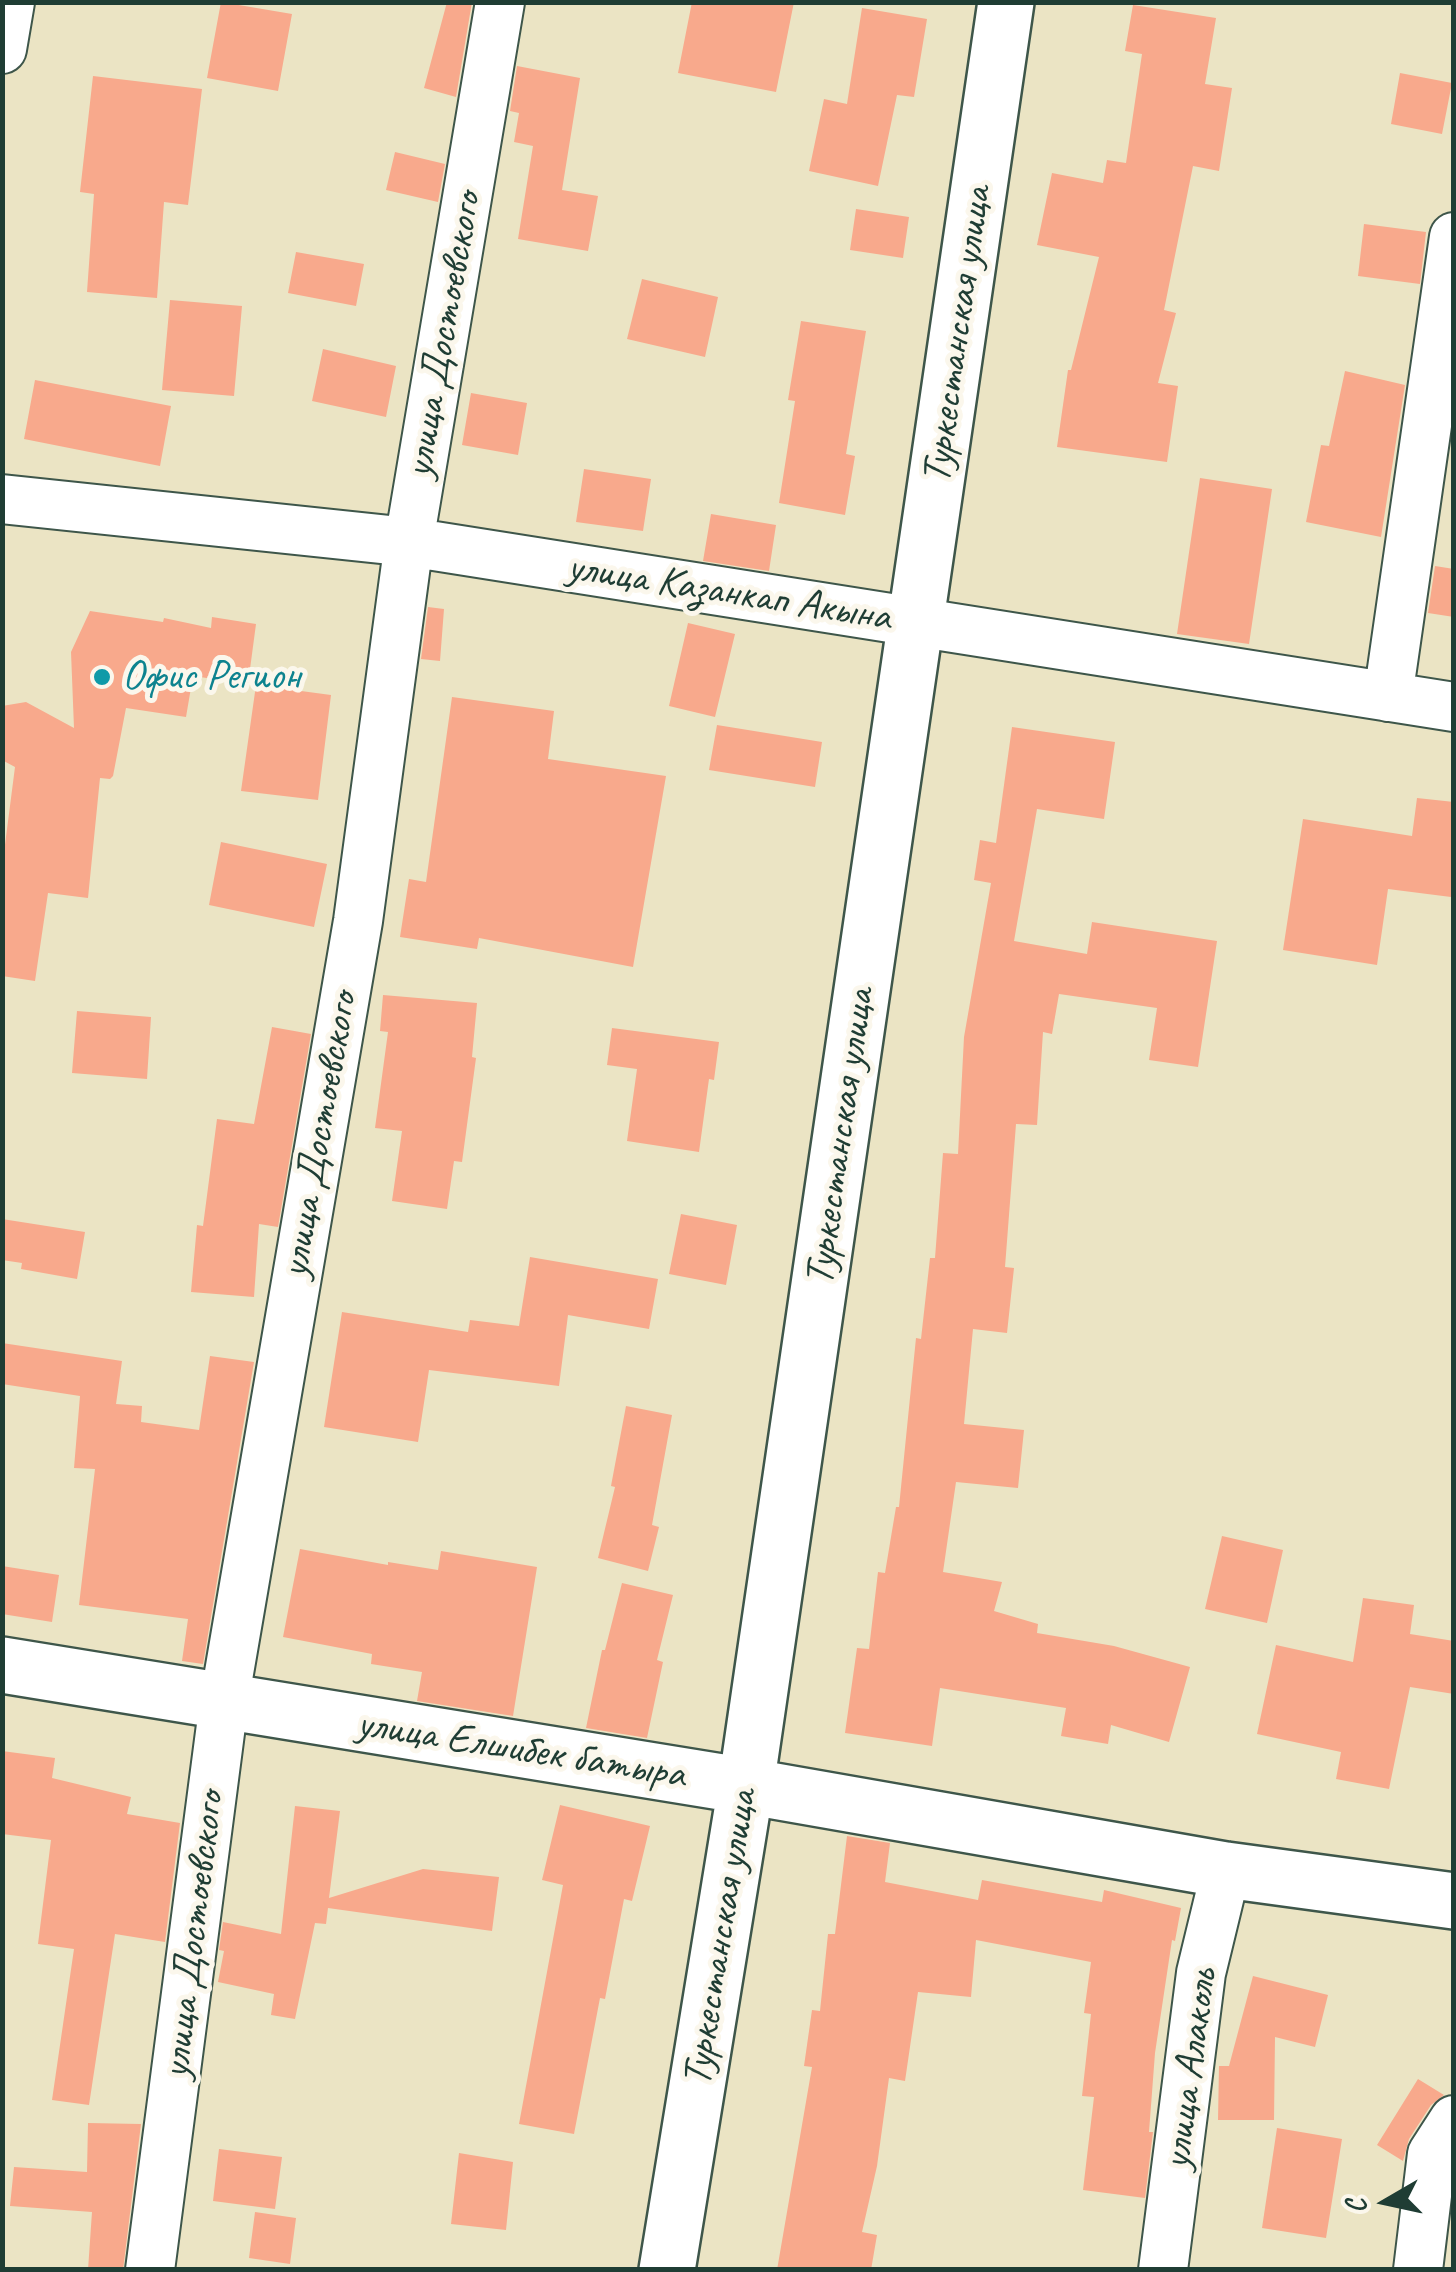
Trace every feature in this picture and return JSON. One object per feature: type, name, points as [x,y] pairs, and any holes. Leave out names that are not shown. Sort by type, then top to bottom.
[{"type":"street","points":[[2,50],[10,2]]},
{"type":"street","name":"улица Достоевского","points":[[150,2270],[224,1702],[358,922],[409,542],[500,2]]},
{"type":"street","name":"Туркестанская улица","points":[[667,2270],[746,1786],[1006,2]]},
{"type":"street","points":[[1388,697],[1454,237]]},
{"type":"street","name":"улица Казанкап Акына","points":[[2,499],[409,542],[1454,707]]},
{"type":"street","name":"улица Елшибек батыра","points":[[2,1665],[746,1786],[1226,1870],[1454,1900]]},
{"type":"street","name":"улица Алаколь","points":[[1163,2270],[1201,1972],[1226,1870]]},
{"type":"street","points":[[1418,2270],[1432,2154],[1454,2120]]},
{"type":"building","points":[[221,2],[292,14],[278,91],[207,78]]},
{"type":"building","points":[[447,2],[472,2],[456,97],[424,88]]},
{"type":"building","points":[[692,2],[794,2],[776,92],[678,73]]},
{"type":"building","points":[[1133,5],[1216,18],[1205,84],[1232,88],[1219,171],[1193,166],[1164,310],[1176,313],[1158,383],[1178,386],[1167,462],[1057,447],[1068,370],[1099,257],[1037,245],[1052,173],[1103,183],[1107,160],[1126,163],[1142,54],[1125,51]]},
{"type":"building","points":[[862,8],[927,19],[914,97],[897,95],[878,186],[809,171],[824,99],[847,104]]},
{"type":"building","points":[[517,66],[580,78],[562,190],[598,196],[588,251],[518,239],[533,146],[514,142],[519,113],[510,111]]},
{"type":"building","points":[[1400,73],[1452,83],[1442,134],[1391,124]]},
{"type":"building","points":[[93,76],[202,89],[188,205],[164,202],[157,298],[87,292],[94,194],[80,192]]},
{"type":"building","points":[[395,152],[445,164],[438,202],[386,190]]},
{"type":"building","points":[[856,209],[909,217],[903,258],[850,250]]},
{"type":"building","points":[[1364,224],[1426,232],[1420,284],[1358,276]]},
{"type":"building","points":[[296,252],[364,264],[356,306],[288,293]]},
{"type":"building","points":[[642,279],[718,297],[705,357],[627,339]]},
{"type":"building","points":[[170,300],[242,306],[234,396],[162,390]]},
{"type":"building","points":[[801,321],[866,331],[846,454],[855,456],[845,515],[779,503],[795,401],[788,400]]},
{"type":"building","points":[[323,349],[396,366],[386,417],[312,401]]},
{"type":"building","points":[[1345,371],[1405,385],[1381,537],[1306,522],[1321,445],[1329,446]]},
{"type":"building","points":[[35,380],[171,406],[160,466],[24,439]]},
{"type":"building","points":[[471,393],[527,403],[518,455],[462,445]]},
{"type":"building","points":[[584,469],[651,479],[643,531],[576,522]]},
{"type":"building","points":[[1200,478],[1272,489],[1249,644],[1177,634]]},
{"type":"building","points":[[711,514],[776,525],[769,571],[703,561]]},
{"type":"building","points":[[1435,566],[1454,569],[1454,617],[1428,613]]},
{"type":"building","points":[[428,607],[444,609],[440,661],[421,659]]},
{"type":"building","points":[[90,611],[163,622],[164,618],[211,628],[212,617],[256,624],[248,684],[193,676],[186,717],[126,708],[113,776],[100,778],[88,898],[48,893],[35,981],[2,976],[2,868],[15,767],[2,760],[2,706],[26,702],[74,728],[71,652]]},
{"type":"building","points":[[688,623],[735,634],[715,717],[669,706]]},
{"type":"building","points":[[256,685],[331,695],[318,800],[241,791]]},
{"type":"building","points":[[452,697],[554,711],[548,759],[666,776],[633,967],[479,938],[477,949],[400,937],[409,879],[426,882]]},
{"type":"building","points":[[717,725],[822,742],[815,787],[709,770]]},
{"type":"building","points":[[1012,727],[1115,742],[1104,819],[1037,809],[1014,941],[1087,954],[1092,922],[1217,941],[1198,1067],[1149,1060],[1157,1008],[1059,994],[1052,1034],[1043,1032],[1037,1125],[1016,1124],[1005,1267],[1014,1268],[1007,1333],[973,1329],[964,1424],[1024,1430],[1018,1488],[956,1482],[943,1572],[1002,1582],[994,1611],[1038,1624],[1037,1633],[1114,1646],[1190,1667],[1169,1742],[1111,1725],[1108,1744],[1061,1736],[1066,1708],[940,1688],[932,1746],[845,1733],[857,1648],[869,1649],[878,1572],[885,1573],[899,1507],[916,1338],[921,1339],[930,1258],[935,1258],[943,1153],[958,1154],[964,1037],[991,883],[974,880],[980,840],[996,843]]},
{"type":"building","points":[[1417,798],[1454,802],[1451,897],[1388,889],[1377,965],[1283,950],[1303,819],[1412,836]]},
{"type":"building","points":[[221,842],[327,864],[314,927],[209,905]]},
{"type":"building","points":[[383,995],[477,1003],[472,1057],[476,1058],[462,1162],[454,1161],[447,1209],[392,1201],[402,1131],[375,1128],[388,1032],[380,1031]]},
{"type":"building","points":[[77,1011],[151,1017],[147,1079],[72,1073]]},
{"type":"building","points":[[272,1027],[311,1034],[278,1227],[259,1224],[254,1297],[191,1292],[197,1225],[203,1226],[217,1119],[254,1124]]},
{"type":"building","points":[[612,1028],[719,1042],[714,1080],[709,1079],[699,1152],[627,1141],[637,1069],[607,1065]]},
{"type":"building","points":[[681,1214],[737,1225],[726,1285],[669,1274]]},
{"type":"building","points":[[2,1219],[85,1232],[77,1279],[21,1269],[22,1263],[2,1260]]},
{"type":"building","points":[[530,1257],[658,1279],[649,1329],[568,1315],[559,1386],[429,1370],[418,1442],[324,1427],[342,1312],[468,1332],[470,1320],[519,1326]]},
{"type":"building","points":[[2,1343],[122,1361],[116,1404],[142,1406],[141,1422],[199,1430],[210,1356],[254,1362],[203,1664],[182,1661],[188,1619],[79,1605],[95,1469],[74,1468],[80,1396],[2,1384]]},
{"type":"building","points":[[626,1406],[672,1415],[652,1525],[659,1527],[648,1571],[598,1558],[615,1487],[611,1486]]},
{"type":"building","points":[[1222,1536],[1283,1550],[1267,1623],[1205,1609]]},
{"type":"building","points":[[300,1549],[438,1570],[441,1551],[537,1567],[513,1716],[417,1701],[422,1672],[371,1664],[372,1654],[283,1637]]},
{"type":"building","points":[[2,1566],[59,1575],[52,1622],[2,1614]]},
{"type":"building","points":[[622,1583],[673,1595],[657,1660],[663,1662],[647,1738],[586,1728],[602,1650]]},
{"type":"building","points":[[1363,1598],[1414,1605],[1410,1634],[1454,1641],[1454,1694],[1410,1687],[1389,1789],[1336,1779],[1341,1752],[1257,1734],[1276,1645],[1353,1662]]},
{"type":"building","points":[[2,1751],[55,1758],[52,1778],[131,1797],[127,1814],[180,1823],[165,1942],[115,1934],[89,2105],[52,2100],[74,1949],[38,1944],[51,1840],[2,1834]]},
{"type":"building","points":[[560,1805],[650,1826],[632,1901],[624,1899],[574,2134],[519,2124],[563,1885],[542,1880]]},
{"type":"building","points":[[295,1806],[340,1811],[329,1898],[423,1869],[499,1877],[492,1931],[328,1908],[326,1924],[315,1923],[295,2019],[271,2015],[274,1994],[218,1982],[224,1951],[219,1950],[223,1922],[281,1934]]},
{"type":"building","points":[[847,1836],[890,1843],[885,1882],[978,1900],[982,1880],[1102,1902],[1104,1890],[1181,1908],[1175,1941],[1172,1940],[1155,2053],[1149,2132],[1153,2132],[1145,2198],[1083,2190],[1094,2097],[1082,2096],[1091,2014],[1084,2013],[1091,1962],[976,1940],[971,1997],[918,1992],[905,2081],[889,2078],[877,2166],[862,2232],[877,2235],[871,2270],[777,2270],[812,2067],[804,2066],[812,2010],[820,2011],[828,1934],[835,1934]]},
{"type":"building","points":[[1253,1976],[1328,1995],[1315,2047],[1275,2037],[1274,2120],[1218,2120],[1219,2066],[1229,2066]]},
{"type":"building","points":[[1418,2079],[1444,2095],[1431,2105],[1409,2139],[1403,2161],[1377,2145]]},
{"type":"building","points":[[88,2123],[141,2124],[123,2270],[88,2270],[92,2212],[10,2206],[14,2167],[87,2172]]},
{"type":"building","points":[[1277,2128],[1342,2139],[1326,2238],[1262,2228]]},
{"type":"building","points":[[219,2149],[282,2157],[275,2209],[213,2201]]},
{"type":"building","points":[[459,2153],[513,2162],[506,2230],[451,2224]]},
{"type":"building","points":[[255,2212],[296,2218],[290,2264],[249,2258]]},
{"type":"place","name":"Офис Регион","points":[[102,677]]}]
